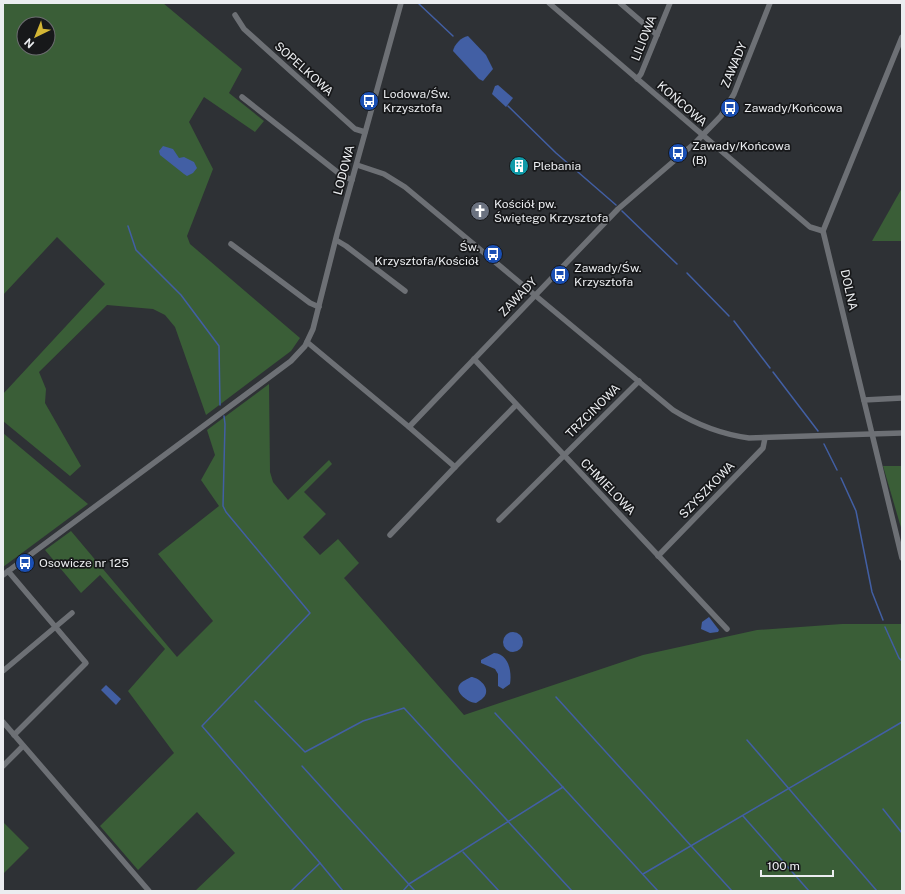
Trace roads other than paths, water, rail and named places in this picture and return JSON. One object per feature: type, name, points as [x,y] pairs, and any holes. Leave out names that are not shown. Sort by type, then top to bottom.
[{"type":"street","name":"LODOWA","points":[[3,575],[291,361],[307,342],[313,329],[401,3]]},
{"type":"street","name":"KOŃCOWA","points":[[549,3],[810,226],[823,231]]},
{"type":"street","points":[[620,3],[658,35]]},
{"type":"street","name":"LILIOWA","points":[[637,79],[641,74],[658,35],[670,3]]},
{"type":"street","name":"ZAWADY","points":[[409,427],[628,200],[703,136],[721,116],[734,94],[770,3]]},
{"type":"street","name":"SOPELKOWA","points":[[235,15],[244,29],[267,50],[355,129],[365,132]]},
{"type":"street","points":[[823,231],[902,37]]},
{"type":"street","points":[[242,97],[341,175],[352,180]]},
{"type":"street","points":[[357,165],[384,174],[405,187],[673,410],[703,427],[736,436],[765,438],[902,433]]},
{"type":"street","name":"DOLNA","points":[[823,231],[902,558]]},
{"type":"street","points":[[336,240],[405,291]]},
{"type":"street","points":[[230,244],[310,303],[319,306]]},
{"type":"street","points":[[307,342],[455,467]]},
{"type":"street","name":"CHMIELOWA","points":[[474,360],[727,629]]},
{"type":"street","name":"TRZCINOWA","points":[[499,520],[639,381]]},
{"type":"street","points":[[864,400],[902,398]]},
{"type":"street","points":[[390,535],[516,405]]},
{"type":"street","name":"SZYSZKOWA","points":[[658,556],[763,448],[765,438]]},
{"type":"street","points":[[8,571],[86,663],[14,734]]},
{"type":"street","points":[[3,671],[72,613]]},
{"type":"street","points":[[3,722],[149,891]]},
{"type":"street","points":[[3,766],[23,746]]},
{"type":"water","points":[[468,36],[486,55],[493,69],[483,81],[479,79],[453,51],[458,42]]},
{"type":"water","points":[[498,85],[513,98],[506,107],[492,94],[495,86]]},
{"type":"water","points":[[163,146],[173,149],[179,158],[184,157],[194,162],[197,168],[193,173],[187,176],[160,155],[159,151]]},
{"type":"water","points":[[709,617],[719,630],[718,632],[710,633],[701,629],[702,622]]},
{"type":"water","points":[[509,632],[517,632],[523,638],[523,646],[517,652],[509,652],[503,646],[503,638]]},
{"type":"water","points":[[494,653],[499,654],[506,660],[510,669],[510,684],[503,689],[498,686],[498,674],[495,669],[481,663],[481,660]]},
{"type":"water","points":[[471,677],[474,677],[482,682],[486,690],[486,693],[482,699],[476,703],[473,703],[460,694],[458,687],[461,683]]},
{"type":"water","points":[[106,685],[121,699],[116,705],[101,690]]},
{"type":"waterway","points":[[418,3],[453,36]]},
{"type":"waterway","points":[[508,106],[556,153],[616,205]]},
{"type":"waterway","points":[[622,211],[677,264]]},
{"type":"waterway","points":[[128,226],[136,250],[181,295],[219,346],[220,405]]},
{"type":"waterway","points":[[687,273],[729,316]]},
{"type":"waterway","points":[[734,321],[770,368]]},
{"type":"waterway","points":[[773,372],[818,431]]},
{"type":"waterway","points":[[224,416],[223,506],[226,512],[310,613],[202,726],[320,863],[291,891]]},
{"type":"waterway","points":[[824,444],[837,470]]},
{"type":"waterway","points":[[841,478],[856,511],[872,592],[883,620]]},
{"type":"waterway","points":[[885,627],[899,658],[902,661]]},
{"type":"waterway","points":[[556,697],[732,891]]},
{"type":"waterway","points":[[255,701],[305,752],[363,721],[404,708],[572,891]]},
{"type":"waterway","points":[[495,713],[658,891]]},
{"type":"waterway","points":[[643,874],[902,722]]},
{"type":"waterway","points":[[747,740],[877,891]]},
{"type":"waterway","points":[[302,766],[415,891]]},
{"type":"waterway","points":[[403,891],[409,884],[563,787]]},
{"type":"waterway","points":[[883,809],[902,833]]},
{"type":"waterway","points":[[743,816],[809,891]]},
{"type":"waterway","points":[[463,852],[499,891]]},
{"type":"waterway","points":[[320,863],[343,891]]},
{"type":"place","name":"Lodowa/Św. Krzysztofa","points":[[369,101]]},
{"type":"place","name":"Zawady/Końcowa","points":[[730,108]]},
{"type":"place","name":"Zawady/Końcowa (B)","points":[[678,153]]},
{"type":"place","name":"Plebania","points":[[519,166]]},
{"type":"place","name":"Kościół pw. Świętego Krzysztofa","points":[[480,211]]},
{"type":"place","name":"Św. Krzysztofa/Kościół","points":[[493,254]]},
{"type":"place","name":"Zawady/Św. Krzysztofa","points":[[560,275]]},
{"type":"place","name":"Osowicze nr 125","points":[[25,563]]}]
